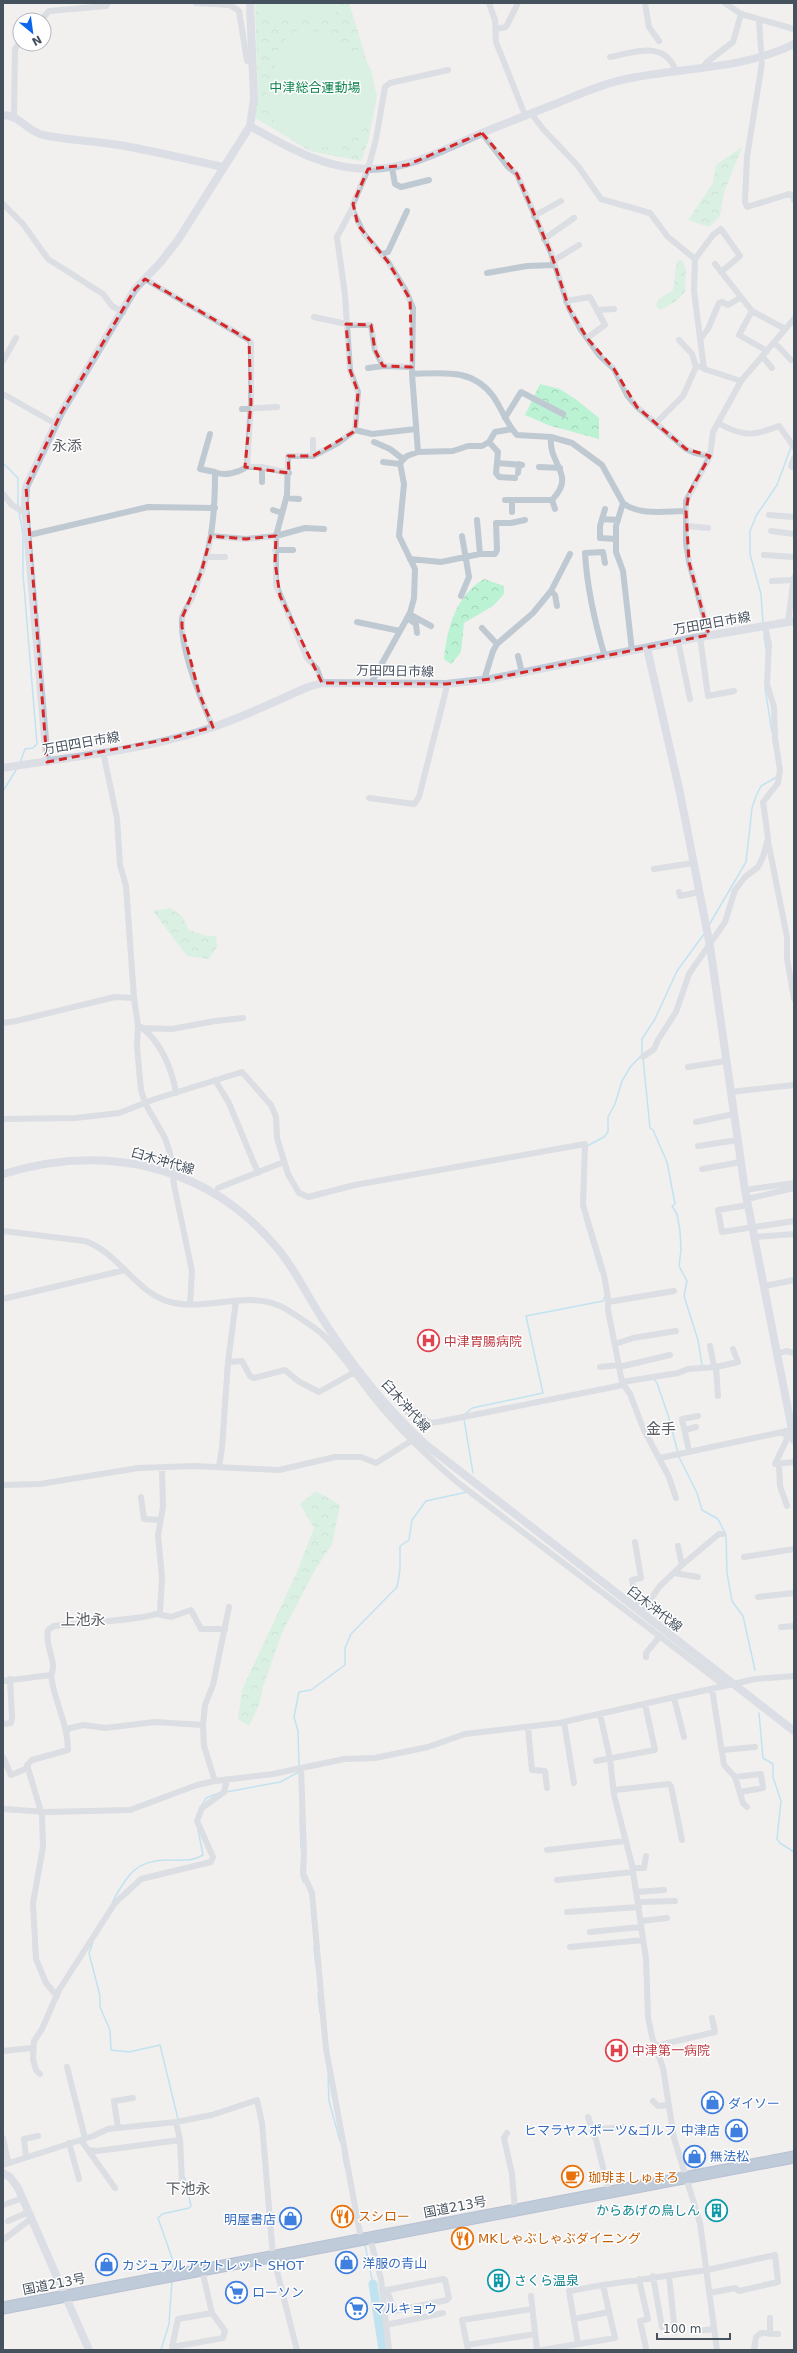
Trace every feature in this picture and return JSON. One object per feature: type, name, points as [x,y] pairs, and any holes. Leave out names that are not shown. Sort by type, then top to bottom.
[{"type":"highway","name":"国道213号","points":[[3,2308],[794,2157]]},
{"type":"street","points":[[48,12],[106,6],[108,3]]},
{"type":"street","points":[[196,3],[230,5],[239,12],[247,61],[253,63]]},
{"type":"street","points":[[47,762],[29,535],[26,514],[26,487],[56,424],[123,312],[135,289],[178,240],[222,167],[250,126],[254,100],[250,3]]},
{"type":"street","points":[[490,3],[496,29],[496,42],[499,53],[508,68],[528,114],[578,166],[601,199],[650,213],[668,237],[695,259]]},
{"type":"street","points":[[496,29],[506,27],[518,3]]},
{"type":"street","points":[[645,3],[649,28],[659,41]]},
{"type":"street","points":[[725,3],[741,14],[794,29]]},
{"type":"street","points":[[703,67],[707,62],[733,42],[741,14]]},
{"type":"street","points":[[759,20],[761,50]]},
{"type":"street","points":[[250,126],[289,148],[318,160],[368,169],[392,168],[430,157],[528,114],[581,93],[625,79],[752,60],[794,44]]},
{"type":"street","points":[[610,57],[646,50],[658,51],[670,58],[676,71]]},
{"type":"street","points":[[14,117],[15,52]]},
{"type":"street","points":[[762,63],[747,157],[745,202],[747,206],[789,194],[793,196],[794,200]]},
{"type":"street","points":[[322,683],[317,669],[307,658],[276,585],[276,536],[286,498],[289,473],[288,456],[313,456],[338,443],[355,430],[358,392],[350,370],[345,295],[336,237],[353,207],[360,184],[368,169],[380,124],[385,87],[390,83],[448,70]]},
{"type":"street","points":[[3,115],[14,117],[27,128],[41,134],[94,144],[130,147],[222,167]]},
{"type":"street","points":[[482,133],[508,166],[517,174],[544,239],[566,301],[587,338],[599,355],[614,369],[627,395],[637,407],[657,422],[686,449],[695,453],[710,456]]},
{"type":"street","points":[[392,168],[395,184],[401,187],[429,180]]},
{"type":"street","points":[[534,216],[561,202]]},
{"type":"street","points":[[3,204],[23,224],[48,259],[103,294],[112,306],[123,312]]},
{"type":"street","points":[[353,207],[358,225],[382,254],[410,299],[413,308],[412,370],[418,452]]},
{"type":"street","points":[[382,254],[388,252],[407,211]]},
{"type":"street","points":[[544,239],[574,218]]},
{"type":"street","points":[[721,272],[740,256],[721,229],[713,235],[695,259],[694,291],[704,369],[742,381]]},
{"type":"street","points":[[487,272],[553,263],[579,245]]},
{"type":"street","points":[[715,264],[740,298],[752,311],[785,329]]},
{"type":"street","points":[[145,279],[249,340],[251,409],[247,467]]},
{"type":"street","points":[[566,301],[588,296],[597,310],[604,328],[587,338]]},
{"type":"street","points":[[701,338],[708,329],[719,303],[722,302],[728,305],[740,298]]},
{"type":"street","points":[[597,310],[614,309]]},
{"type":"street","points":[[752,311],[739,335],[767,351]]},
{"type":"street","points":[[314,317],[346,324],[371,325],[375,350],[383,366]]},
{"type":"street","points":[[710,635],[689,562],[686,511],[689,493],[710,456],[713,432],[742,381],[794,319]]},
{"type":"street","points":[[3,360],[16,338]]},
{"type":"street","points":[[657,422],[683,396],[696,367],[692,354],[679,340]]},
{"type":"street","points":[[774,342],[791,360]]},
{"type":"street","points":[[762,356],[772,368]]},
{"type":"street","points":[[368,368],[383,366],[455,373],[470,376],[478,381],[493,396],[505,418],[517,435],[551,437],[572,443],[602,464],[623,503],[635,510],[686,511]]},
{"type":"street","points":[[696,367],[704,366]]},
{"type":"street","points":[[505,418],[521,392],[563,414]]},
{"type":"street","points":[[3,394],[56,424]]},
{"type":"street","points":[[242,409],[277,407]]},
{"type":"street","points":[[718,423],[732,431],[751,434],[779,426],[794,447]]},
{"type":"street","points":[[355,430],[372,434],[416,429]]},
{"type":"street","points":[[383,462],[402,462],[418,452],[453,451],[468,446],[482,446],[489,442],[495,432],[512,429]]},
{"type":"street","points":[[210,434],[200,469],[228,473],[241,471],[247,467],[262,467],[289,473]]},
{"type":"street","points":[[551,437],[550,448],[560,468],[562,488],[552,500]]},
{"type":"street","points":[[313,440],[313,456]]},
{"type":"street","points":[[371,683],[408,616],[416,579],[415,569],[399,536],[404,484],[402,462],[390,449],[374,442]]},
{"type":"street","points":[[489,442],[498,452],[496,473],[499,477],[517,475],[520,464],[497,463]]},
{"type":"street","points":[[794,458],[791,466],[794,468]]},
{"type":"street","points":[[262,467],[262,482]]},
{"type":"street","points":[[538,467],[560,468]]},
{"type":"street","points":[[213,727],[199,693],[185,643],[182,618],[206,557],[211,536],[215,508],[215,472]]},
{"type":"street","points":[[3,494],[12,505],[26,514]]},
{"type":"street","points":[[286,498],[299,499]]},
{"type":"street","points":[[512,512],[509,500],[552,500]]},
{"type":"street","points":[[552,500],[555,510]]},
{"type":"street","points":[[623,503],[618,520],[616,552],[623,571],[632,651]]},
{"type":"street","points":[[29,535],[148,507],[215,508]]},
{"type":"street","points":[[605,509],[600,526],[600,538],[616,539]]},
{"type":"street","points":[[273,510],[282,513]]},
{"type":"street","points":[[769,514],[794,517]]},
{"type":"street","points":[[602,519],[618,520]]},
{"type":"street","points":[[477,520],[480,554]]},
{"type":"street","points":[[410,559],[441,562],[480,554],[495,554],[497,550],[496,523],[511,523],[525,520]]},
{"type":"street","points":[[687,526],[708,528]]},
{"type":"street","points":[[211,536],[246,539],[276,536],[305,528],[324,529]]},
{"type":"street","points":[[771,531],[794,534]]},
{"type":"street","points":[[461,596],[469,577],[462,536]]},
{"type":"street","points":[[275,550],[293,550]]},
{"type":"street","points":[[605,563],[603,552],[585,553],[586,579],[605,657]]},
{"type":"street","points":[[484,680],[493,650],[497,644],[533,613],[551,591],[570,554]]},
{"type":"street","points":[[764,555],[794,557]]},
{"type":"street","points":[[206,557],[225,558]]},
{"type":"street","points":[[772,581],[794,579],[791,622]]},
{"type":"street","points":[[551,591],[555,595],[558,606]]},
{"type":"street","points":[[408,616],[431,626]]},
{"type":"street","points":[[408,616],[416,624],[417,633]]},
{"type":"street","points":[[357,622],[400,631]]},
{"type":"street","name":"万田四日市線","points":[[3,768],[47,762],[169,739],[213,727],[308,686],[322,683],[446,684],[484,680],[605,657],[678,641],[791,622]]},
{"type":"street","points":[[765,626],[769,645],[767,684],[774,707],[775,738],[780,770],[778,783],[763,802],[768,838],[787,937],[787,958],[794,999]]},
{"type":"street","points":[[482,628],[497,644]]},
{"type":"street","points":[[700,637],[708,696],[734,691]]},
{"type":"street","points":[[678,641],[690,699]]},
{"type":"street","points":[[647,648],[680,793],[710,946],[745,1190],[765,1286],[792,1434]]},
{"type":"street","points":[[518,656],[522,673]]},
{"type":"street","points":[[369,798],[414,804],[419,797],[446,690],[446,684]]},
{"type":"street","points":[[103,752],[117,818],[120,865],[126,886],[134,998],[141,1026],[166,1060],[173,1075],[176,1093]]},
{"type":"street","points":[[643,1057],[654,1049],[663,1030],[676,1012],[689,974],[710,946],[725,922],[735,890],[745,877],[758,867],[763,857],[768,838]]},
{"type":"street","points":[[654,869],[693,863]]},
{"type":"street","points":[[679,892],[680,896],[699,892]]},
{"type":"street","points":[[4,1024],[115,997],[134,998]]},
{"type":"street","points":[[141,1026],[172,1029],[214,1021],[243,1018]]},
{"type":"street","points":[[141,1026],[137,1047],[141,1090],[145,1103],[167,1143],[192,1272],[190,1304]]},
{"type":"street","points":[[688,1067],[726,1061]]},
{"type":"street","points":[[3,1119],[101,1116],[119,1113],[145,1103],[242,1072],[265,1097],[276,1117],[277,1138],[284,1162],[295,1189],[299,1193],[308,1197],[355,1185],[585,1144],[583,1205],[604,1275],[622,1384],[630,1394],[643,1428],[660,1458],[676,1498]]},
{"type":"street","points":[[215,1080],[228,1103],[258,1173]]},
{"type":"street","points":[[731,1092],[794,1085]]},
{"type":"street","points":[[696,1122],[734,1114]]},
{"type":"street","points":[[698,1146],[738,1140]]},
{"type":"street","name":"臼木沖代線","points":[[3,1174],[42,1164],[88,1160],[119,1162],[173,1174],[216,1194],[269,1238],[289,1264],[318,1313],[349,1356],[391,1409],[425,1444],[638,1610],[729,1685],[794,1731]]},
{"type":"street","points":[[218,1188],[284,1162]]},
{"type":"street","points":[[702,1169],[741,1162]]},
{"type":"street","points":[[745,1190],[794,1183]]},
{"type":"street","points":[[794,1188],[718,1210],[722,1232],[794,1221]]},
{"type":"street","points":[[3,1231],[84,1241],[98,1248],[160,1298],[174,1303],[190,1304],[236,1301],[267,1301],[287,1310],[325,1337],[353,1373],[411,1441],[457,1482],[660,1636],[729,1685]]},
{"type":"street","points":[[755,1237],[794,1234]]},
{"type":"street","points":[[3,1299],[125,1270]]},
{"type":"street","points":[[765,1286],[794,1280]]},
{"type":"street","points":[[608,1302],[674,1291]]},
{"type":"street","points":[[218,1467],[222,1448],[228,1362],[236,1301]]},
{"type":"street","points":[[615,1344],[633,1338],[676,1331]]},
{"type":"street","points":[[710,1346],[715,1367],[718,1396]]},
{"type":"street","points":[[408,1412],[414,1411],[430,1423],[438,1422],[688,1369],[715,1367],[738,1362],[733,1349]]},
{"type":"street","points":[[777,1354],[786,1351],[794,1353]]},
{"type":"street","points":[[600,1367],[619,1366],[670,1355]]},
{"type":"street","points":[[228,1362],[242,1361],[250,1376],[254,1378],[285,1370],[301,1383],[319,1392],[353,1373]]},
{"type":"street","points":[[689,1450],[682,1419],[698,1416]]},
{"type":"street","points":[[685,1430],[696,1427]]},
{"type":"street","points":[[660,1458],[689,1450],[792,1434]]},
{"type":"street","points":[[792,1434],[787,1439],[774,1464],[780,1465],[794,1462]]},
{"type":"street","points":[[3,1485],[40,1484],[87,1476],[108,1475],[132,1469],[162,1469],[195,1466],[279,1470],[334,1457],[361,1457],[376,1463],[411,1441]]},
{"type":"street","points":[[780,1465],[780,1486],[787,1506]]},
{"type":"street","points":[[158,1614],[161,1607],[162,1589],[158,1540],[159,1520],[163,1506],[162,1469]]},
{"type":"street","points":[[141,1497],[144,1519],[159,1520]]},
{"type":"street","points":[[638,1610],[674,1572],[718,1534],[723,1534]]},
{"type":"street","points":[[635,1542],[641,1578],[632,1580],[638,1610]]},
{"type":"street","points":[[678,1546],[682,1565]]},
{"type":"street","points":[[744,1557],[794,1549]]},
{"type":"street","points":[[674,1572],[698,1577]]},
{"type":"street","points":[[758,1597],[794,1593]]},
{"type":"street","points":[[215,1781],[204,1746],[203,1725],[205,1705],[213,1685],[229,1607]]},
{"type":"street","points":[[57,1996],[46,1983],[36,1959],[33,1903],[43,1847],[42,1812],[28,1768],[28,1763],[32,1760],[67,1751],[67,1731],[55,1700],[51,1675],[54,1669],[47,1642],[47,1633],[50,1628],[100,1621],[142,1618],[158,1614],[171,1617],[190,1610],[201,1629],[225,1629]]},
{"type":"street","points":[[781,1627],[794,1626]]},
{"type":"street","points":[[646,1656],[646,1652],[660,1636]]},
{"type":"street","points":[[3,1681],[51,1675]]},
{"type":"street","points":[[3,1809],[42,1812],[130,1810],[196,1785],[215,1781],[302,1768],[344,1759],[375,1758],[428,1746],[465,1734],[564,1722],[754,1679],[794,1676]]},
{"type":"street","points":[[3,1724],[10,1723],[12,1718],[10,1679]]},
{"type":"street","points":[[712,1689],[724,1765],[735,1777],[747,1807]]},
{"type":"street","points":[[674,1698],[684,1737]]},
{"type":"street","points":[[596,1761],[655,1750],[645,1704]]},
{"type":"street","points":[[600,1714],[610,1759],[614,1790],[633,1870],[646,1959],[648,2017],[655,2046],[663,2068],[674,2138],[700,2223],[717,2350]]},
{"type":"street","points":[[67,1731],[70,1728],[84,1725],[105,1728],[155,1722],[203,1725]]},
{"type":"street","points":[[564,1722],[574,1783]]},
{"type":"street","points":[[528,1727],[532,1770],[545,1771],[547,1788]]},
{"type":"street","points":[[722,1750],[755,1748]]},
{"type":"street","points":[[3,1758],[11,1775],[28,1768]]},
{"type":"street","points":[[302,1768],[303,1873],[312,1893],[326,2048],[366,2239],[385,2291],[394,2311],[447,2300],[449,2298],[445,2280],[443,2279],[385,2291]]},
{"type":"street","points":[[735,1777],[761,1774],[763,1788],[740,1792]]},
{"type":"street","points":[[40,2074],[34,2065],[32,2048],[34,2041],[51,2012],[57,1996],[111,1908],[138,1881],[211,1862],[213,1857],[196,1821],[202,1808],[224,1792],[227,1779]]},
{"type":"street","points":[[614,1790],[669,1784],[671,1786],[682,1840]]},
{"type":"street","points":[[547,1850],[625,1841]]},
{"type":"street","points":[[557,1880],[644,1868],[646,1856]]},
{"type":"street","points":[[636,1892],[664,1890]]},
{"type":"street","points":[[567,1912],[675,1901]]},
{"type":"street","points":[[590,1932],[641,1924],[667,1918]]},
{"type":"street","points":[[570,1948],[643,1940]]},
{"type":"street","points":[[655,2046],[715,2032],[712,2018]]},
{"type":"street","points":[[3,2051],[32,2048]]},
{"type":"street","points":[[67,2067],[83,2139],[88,2150],[115,2188]]},
{"type":"street","points":[[118,2128],[114,2101],[133,2098]]},
{"type":"street","points":[[3,2138],[6,2164],[83,2139],[108,2129],[176,2122],[212,2115],[258,2100],[262,2122],[273,2256],[297,2350]]},
{"type":"street","points":[[653,2101],[658,2106],[668,2105]]},
{"type":"street","points":[[588,2117],[609,2192]]},
{"type":"street","points":[[176,2122],[180,2140],[182,2182]]},
{"type":"street","points":[[592,2130],[623,2127]]},
{"type":"street","points":[[508,2133],[504,2138],[512,2174],[515,2210]]},
{"type":"street","points":[[26,2157],[24,2139],[38,2136]]},
{"type":"street","points":[[88,2150],[97,2151],[180,2140]]},
{"type":"street","points":[[69,2143],[79,2179]]},
{"type":"street","points":[[3,2173],[16,2184],[23,2198],[89,2350]]},
{"type":"street","points":[[3,2205],[23,2198]]},
{"type":"street","points":[[8,2220],[30,2215]]},
{"type":"street","points":[[3,2240],[30,2215]]},
{"type":"street","points":[[578,2344],[569,2291],[653,2276],[669,2276],[707,2270],[775,2255],[778,2282],[739,2291],[735,2288],[709,2293]]},
{"type":"street","points":[[202,2270],[212,2313],[223,2325],[225,2331],[223,2338],[172,2347],[178,2319],[212,2313]]},
{"type":"street","points":[[653,2276],[662,2327]]},
{"type":"street","points":[[669,2276],[675,2332]]},
{"type":"street","points":[[639,2279],[648,2319],[640,2321],[646,2348]]},
{"type":"street","points":[[542,2350],[614,2338],[603,2286]]},
{"type":"street","points":[[385,2291],[386,2325],[389,2350]]},
{"type":"street","points":[[531,2296],[537,2350]]},
{"type":"street","points":[[532,2309],[462,2320],[467,2347],[536,2334]]},
{"type":"street","points":[[574,2319],[609,2312]]},
{"type":"street","points":[[386,2325],[443,2313]]},
{"type":"street","points":[[770,2318],[770,2334]]},
{"type":"street","points":[[697,2331],[714,2329]]},
{"type":"street","points":[[754,2350],[756,2337],[761,2333],[778,2334]]},
{"type":"highlighted area","points":[[482,133],[517,174],[551,253],[569,308],[587,338],[614,369],[637,407],[686,449],[710,456],[689,493],[686,511],[689,562],[709,635],[490,679],[446,684],[322,683],[280,596],[275,562],[276,536],[246,539],[211,536],[201,573],[182,618],[182,627],[199,693],[213,727],[169,739],[47,762],[26,487],[61,413],[135,289],[145,279],[249,340],[251,403],[245,467],[289,473],[288,456],[313,456],[355,431],[358,392],[350,370],[346,324],[371,325],[375,350],[383,366],[412,367],[410,299],[388,262],[358,225],[353,204],[368,169],[407,165]]},
{"type":"green space","name":"中津総合運動場","points":[[255,3],[349,3],[377,95],[368,142],[361,161],[310,151],[254,117],[258,96]]},
{"type":"green space","points":[[262,3],[337,3],[336,14],[262,15]]},
{"type":"green space","name":"中津総合運動場","points":[[306,26],[363,58],[369,66],[372,74],[375,94],[372,113],[364,129],[352,139],[336,146],[320,147],[303,144],[287,135],[274,121],[267,106],[266,96],[269,82],[287,36]]},
{"type":"green space","points":[[742,147],[724,192],[720,216],[709,227],[688,220],[713,183],[716,165]]},
{"type":"green space","points":[[682,260],[686,270],[685,292],[675,302],[660,310],[656,306],[659,299],[673,290],[677,261]]},
{"type":"green space","points":[[540,384],[560,389],[599,418],[599,439],[548,425],[525,415]]},
{"type":"green space","points":[[484,579],[504,586],[504,594],[493,606],[464,623],[461,652],[451,664],[444,659],[445,647],[455,613],[466,594]]},
{"type":"green space","points":[[170,908],[182,916],[189,930],[207,936],[216,936],[217,947],[209,959],[187,956],[153,911]]},
{"type":"green space","points":[[316,1491],[340,1505],[332,1544],[315,1570],[282,1633],[263,1687],[259,1705],[249,1726],[238,1719],[242,1690],[297,1572],[314,1528],[300,1504]]},
{"type":"waterway","points":[[763,623],[761,594],[750,554],[750,531],[756,516],[777,485],[791,447]]},
{"type":"waterway","points":[[3,463],[18,478],[18,506]]},
{"type":"waterway","points":[[19,512],[23,534],[23,574],[37,744],[33,748],[25,749],[20,763]]},
{"type":"waterway","points":[[764,635],[766,649]]},
{"type":"waterway","points":[[765,688],[772,732]]},
{"type":"waterway","points":[[3,791],[16,770]]},
{"type":"waterway","points":[[709,925],[746,862],[752,808],[756,796],[761,786],[777,777]]},
{"type":"waterway","points":[[642,1055],[642,1039],[655,1019],[677,971],[704,934]]},
{"type":"waterway","points":[[587,1146],[604,1137],[608,1132],[608,1117],[615,1104],[622,1081],[631,1066],[641,1056]]},
{"type":"waterway","points":[[643,1058],[650,1128],[653,1130],[667,1162],[675,1204],[672,1206],[677,1214],[680,1231],[681,1250],[679,1266],[687,1281],[684,1296],[698,1340],[702,1365]]},
{"type":"waterway","points":[[584,1217],[600,1271]]},
{"type":"waterway","points":[[465,1414],[472,1408],[543,1393],[526,1316],[603,1301],[605,1296]]},
{"type":"waterway","points":[[654,1379],[657,1383],[668,1415],[678,1453]]},
{"type":"waterway","points":[[464,1419],[473,1473]]},
{"type":"waterway","points":[[679,1457],[697,1493],[702,1510],[718,1519],[726,1535],[727,1573],[732,1601],[743,1616],[755,1670]]},
{"type":"waterway","points":[[299,1766],[298,1731],[294,1717],[299,1692],[311,1690],[345,1665],[345,1648],[351,1634],[397,1587],[400,1570],[400,1546],[409,1540],[412,1520],[426,1501],[467,1492]]},
{"type":"waterway","points":[[759,1713],[763,1758],[773,1764],[773,1777],[781,1801],[777,1839],[780,1843],[794,1852]]},
{"type":"waterway","points":[[226,1792],[280,1782],[299,1772]]},
{"type":"waterway","points":[[202,1805],[206,1798],[219,1793]]},
{"type":"waterway","points":[[300,1814],[301,1848]]},
{"type":"waterway","points":[[113,1901],[128,1876],[141,1866],[158,1860],[191,1860],[203,1855],[198,1830]]},
{"type":"waterway","points":[[301,1876],[304,1883]]},
{"type":"waterway","points":[[93,1942],[89,1953],[100,1996],[100,2007],[110,2030],[111,2050],[129,2052],[160,2045],[178,2119]]},
{"type":"waterway","points":[[314,1947],[316,1967]]},
{"type":"waterway","points":[[318,1993],[320,2013]]},
{"type":"waterway","points":[[328,2076],[329,2101],[340,2141]]},
{"type":"waterway","points":[[343,2155],[345,2166]]},
{"type":"waterway","points":[[172,2272],[173,2261],[158,2218],[162,2214],[189,2208],[191,2206],[185,2178]]},
{"type":"waterway","points":[[365,2245],[373,2284]]},
{"type":"waterway","points":[[161,2350],[169,2324],[172,2280]]},
{"type":"waterway","points":[[373,2284],[383,2350]]},
{"type":"place","name":"中津胃腸病院","points":[[429,1341]]},
{"type":"place","name":"中津第一病院","points":[[616,2050]]},
{"type":"place","name":"ダイソー","points":[[713,2103]]},
{"type":"place","name":"ヒマラヤスポーツ&ゴルフ 中津店","points":[[736,2130]]},
{"type":"place","name":"無法松","points":[[695,2156]]},
{"type":"place","name":"珈琲ましゅまろ","points":[[573,2177]]},
{"type":"place","name":"からあげの鳥しん","points":[[716,2210]]},
{"type":"place","name":"スシロー","points":[[342,2216]]},
{"type":"place","name":"明屋書店","points":[[291,2219]]},
{"type":"place","name":"MKしゃぶしゃぶダイニング","points":[[462,2238]]},
{"type":"place","name":"洋服の青山","points":[[347,2263]]},
{"type":"place","name":"カジュアルアウトレット SHOT","points":[[107,2265]]},
{"type":"place","name":"さくら温泉","points":[[498,2280]]},
{"type":"place","name":"ローソン","points":[[236,2292]]},
{"type":"place","name":"マルキョウ","points":[[356,2308]]},
{"type":"district","name":"永添","points":[[67,446]]},
{"type":"district","name":"金手","points":[[661,1429]]},
{"type":"district","name":"上池永","points":[[83,1620]]},
{"type":"district","name":"下池永","points":[[188,2189]]}]
